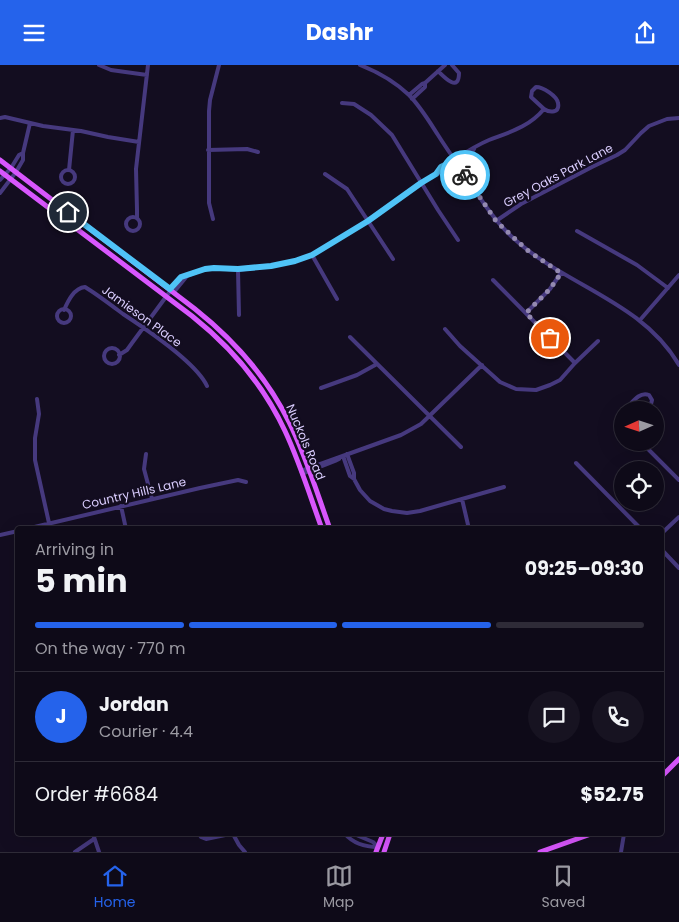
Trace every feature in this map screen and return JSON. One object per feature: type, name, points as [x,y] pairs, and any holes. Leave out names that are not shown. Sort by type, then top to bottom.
[{"type":"main road","name":"Nuckols Road","points":[[0,160],[213,323],[242,353],[259,373],[289,421],[329,526]]},
{"type":"main road","name":"Nuckols Road","points":[[2,173],[166,295],[223,343],[246,369],[266,396],[276,414],[288,438],[321,526]]},
{"type":"main road","points":[[664,774],[679,759]]},
{"type":"main road","points":[[381,836],[377,849],[385,851],[389,836]]},
{"type":"main road","points":[[540,852],[585,836]]},
{"type":"street","points":[[99,65],[111,70],[147,75]]},
{"type":"street","points":[[137,218],[136,169],[148,65]]},
{"type":"street","points":[[213,219],[209,203],[208,111],[219,65]]},
{"type":"street","points":[[361,65],[382,75],[411,97],[424,113],[496,221],[527,250],[561,273],[624,308],[640,320],[678,362]]},
{"type":"street","points":[[411,97],[425,87],[425,83],[445,65]]},
{"type":"street","points":[[438,71],[449,82],[456,82],[460,76],[452,65]]},
{"type":"street","points":[[536,87],[543,88],[558,102],[555,111],[552,112],[544,109],[531,97],[532,91],[536,87]]},
{"type":"street","points":[[342,103],[354,104],[372,115],[392,135],[458,240]]},
{"type":"street","points":[[119,355],[117,350],[112,348],[107,350],[104,357],[106,361],[113,364],[119,359],[119,355],[127,350],[166,295],[187,276],[205,269],[271,266],[312,255],[368,221],[421,183],[436,174],[442,173],[470,154],[474,149],[532,121],[544,109]]},
{"type":"street","points":[[0,117],[138,142]]},
{"type":"street","name":"Grey Oaks Park Lane","points":[[496,221],[521,204],[617,155],[625,150],[649,126],[668,119],[679,118]]},
{"type":"street","points":[[0,193],[23,160],[30,123]]},
{"type":"street","points":[[69,170],[73,130]]},
{"type":"street","points":[[208,150],[247,149],[258,152]]},
{"type":"street","points":[[0,180],[2,173],[11,168],[19,155],[23,153]]},
{"type":"street","points":[[325,174],[347,189],[393,259]]},
{"type":"street","points":[[576,231],[636,265],[668,288]]},
{"type":"street","points":[[312,255],[337,299]]},
{"type":"street","points":[[238,269],[238,315]]},
{"type":"street","points":[[526,313],[550,289],[561,273]]},
{"type":"street","points":[[640,320],[679,275]]},
{"type":"street","points":[[493,280],[575,363]]},
{"type":"street","name":"Jamieson Place","points":[[64,310],[77,290],[85,287],[143,327],[185,360],[207,386]]},
{"type":"street","points":[[445,329],[460,346],[500,382],[516,389],[536,390],[560,380],[598,341]]},
{"type":"street","points":[[350,337],[460,447]]},
{"type":"street","points":[[321,389],[358,375],[377,364]]},
{"type":"street","points":[[301,471],[335,461],[345,455],[402,435],[421,424],[482,365]]},
{"type":"street","points":[[634,401],[641,394],[645,393],[650,396],[652,401]]},
{"type":"street","points":[[37,399],[39,414],[35,438],[35,459],[49,523]]},
{"type":"street","points":[[650,451],[679,480]]},
{"type":"street","points":[[146,454],[144,469],[152,499]]},
{"type":"street","points":[[345,455],[354,473],[354,479],[360,490],[370,501],[384,509],[399,513],[420,511],[504,487]]},
{"type":"street","points":[[576,463],[638,526]]},
{"type":"street","name":"Country Hills Lane","points":[[38,526],[231,481],[242,480],[246,482]]},
{"type":"street","points":[[462,499],[468,526]]},
{"type":"street","points":[[121,507],[125,526]]},
{"type":"street","points":[[664,532],[679,517]]},
{"type":"street","points":[[0,535],[15,532]]},
{"type":"street","points":[[664,552],[679,568]]},
{"type":"street","points":[[93,836],[99,852]]},
{"type":"street","points":[[200,836],[206,839],[222,836]]},
{"type":"street","points":[[233,836],[245,852]]},
{"type":"street","points":[[347,836],[350,840],[377,849]]},
{"type":"street","points":[[359,836],[373,842],[377,849]]},
{"type":"street","points":[[621,852],[624,836]]},
{"type":"street","points":[[74,852],[94,839]]},
{"type":"way so far","points":[[465,175],[496,221],[527,250],[561,273],[550,289],[526,313],[550,338]]},
{"type":"route","points":[[68,212],[170,289],[181,277],[205,269],[271,266],[312,255],[368,221],[436,174],[441,167],[455,160],[465,175]]}]
